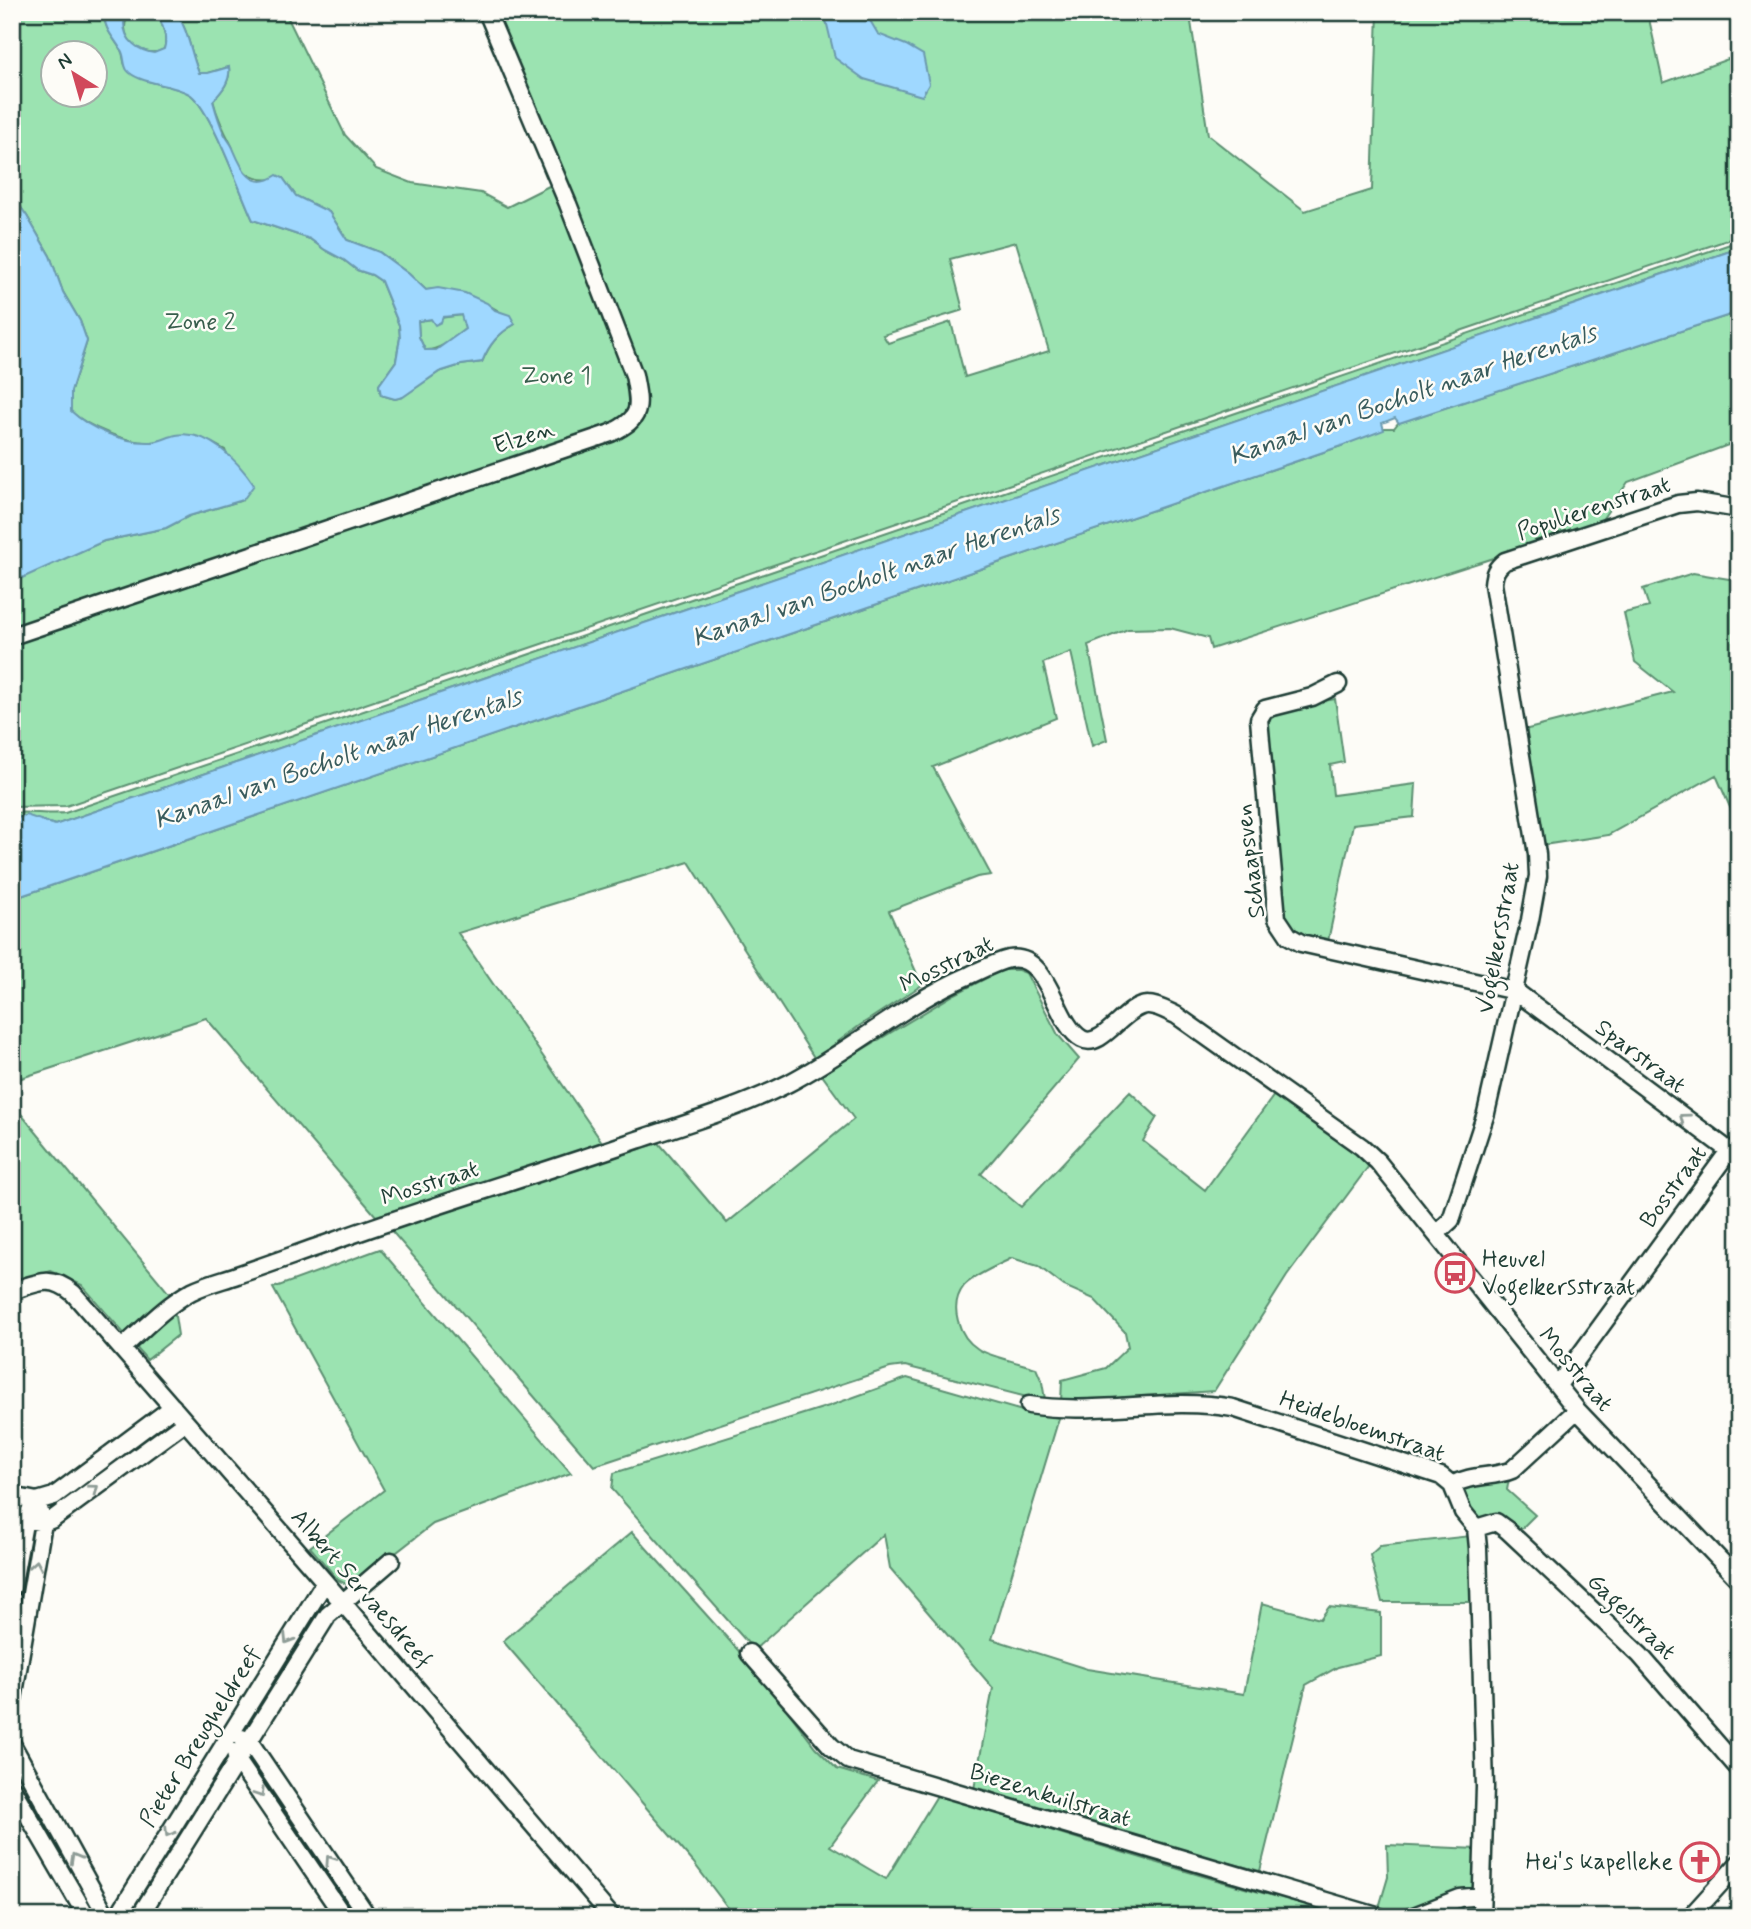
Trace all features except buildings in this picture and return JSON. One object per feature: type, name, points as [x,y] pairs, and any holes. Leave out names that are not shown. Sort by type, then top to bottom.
[{"type":"street","name":"Elzen","points":[[12,636],[611,433],[628,425],[636,416],[639,405],[634,375],[568,204],[487,12]]},
{"type":"street","name":"Populierenstraat","points":[[1505,561],[1678,504],[1697,502],[1739,509]]},
{"type":"street","name":"Vogelkersstraat","points":[[1436,1234],[1451,1220],[1486,1113],[1535,897],[1537,854],[1493,584],[1498,567],[1505,561]]},
{"type":"street","name":"Schaapsven","points":[[1338,684],[1312,697],[1265,709],[1259,719],[1276,908],[1280,925],[1289,936],[1301,943],[1515,991]]},
{"type":"street","name":"Mosstraat","points":[[122,1348],[165,1310],[194,1290],[366,1229],[666,1130],[767,1093],[808,1072],[921,999],[1012,958],[1023,960],[1036,969],[1068,1023],[1082,1039],[1090,1041],[1101,1037],[1130,1011],[1152,1004],[1176,1015],[1362,1147],[1378,1162],[1577,1410],[1739,1580]]},
{"type":"street","name":"Sparstraat","points":[[1515,991],[1734,1155]]},
{"type":"street","name":"Bosstraat","points":[[1558,1385],[1734,1155]]},
{"type":"street","name":"Albert Servaesdreef","points":[[12,1291],[36,1283],[53,1282],[73,1293],[325,1581],[612,1917]]},
{"type":"street","name":"Heidebloemstraat","points":[[1029,1405],[1068,1410],[1198,1404],[1253,1413],[1441,1476],[1452,1485],[1463,1512],[1476,1528]]},
{"type":"street","points":[[12,1588],[18,1517],[37,1501],[54,1496],[173,1407]]},
{"type":"street","points":[[1452,1485],[1466,1478],[1500,1475],[1512,1470],[1577,1410]]},
{"type":"street","points":[[18,1517],[43,1523],[53,1519],[185,1422]]},
{"type":"street","points":[[12,1496],[37,1501]]},
{"type":"street","points":[[12,1705],[43,1523],[37,1501]]},
{"type":"street","name":"Gagelstraat","points":[[1476,1528],[1496,1522],[1507,1530],[1640,1655],[1739,1769]]},
{"type":"street","points":[[1476,1528],[1485,1787],[1481,1917]]},
{"type":"street","points":[[342,1601],[391,1561]]},
{"type":"street","name":"Pieter Breugheldreef","points":[[117,1917],[325,1581]]},
{"type":"street","name":"Pieter Breugheldreef","points":[[139,1917],[328,1615],[342,1601]]},
{"type":"street","name":"Biezenkuilstraat","points":[[749,1653],[831,1746],[848,1760],[1380,1917]]},
{"type":"street","points":[[230,1733],[249,1741],[368,1917]]},
{"type":"street","points":[[230,1733],[237,1760],[344,1917]]},
{"type":"street","points":[[12,1744],[109,1917]]},
{"type":"street","points":[[12,1788],[87,1917]]},
{"type":"street","points":[[1690,1917],[1739,1863]]},
{"type":"street","points":[[1411,1917],[1460,1898],[1482,1896]]},
{"type":"green space","points":[[12,12],[104,12],[107,28],[121,50],[130,72],[137,77],[183,91],[199,104],[216,135],[253,220],[310,239],[357,270],[381,281],[399,325],[400,338],[396,361],[379,385],[381,395],[395,399],[402,397],[439,372],[482,362],[495,340],[515,324],[507,317],[474,298],[437,289],[426,290],[379,252],[347,240],[329,212],[296,196],[283,178],[256,178],[245,173],[237,161],[213,100],[227,81],[229,67],[199,73],[184,27],[176,12],[285,12],[345,135],[376,169],[412,183],[481,193],[507,207],[551,185],[630,380],[635,403],[629,418],[611,426],[12,630],[12,571],[22,577],[104,541],[166,528],[189,516],[243,500],[225,450],[210,442],[188,435],[151,442],[131,440],[97,428],[70,411],[71,391],[87,341],[80,321],[63,292],[50,256],[12,195]]},
{"type":"green space","points":[[132,12],[155,12],[164,30],[164,49],[147,52],[132,43],[125,28],[126,20]]},
{"type":"green space","points":[[494,12],[1231,12],[1191,22],[1208,135],[1305,211],[1372,190],[1378,12],[1668,12],[1649,19],[1663,83],[1739,55],[1739,236],[66,806],[12,807],[12,642],[635,430],[646,407],[644,383]],"holes":[[[1016,242],[1049,351],[965,377],[951,322],[888,343],[883,335],[963,310],[950,259]]]},
{"type":"green space","points":[[1739,241],[1739,248],[55,825],[26,816],[12,820],[12,813],[65,813]]},
{"type":"green space","points":[[1739,312],[1739,441],[1628,482],[1599,524],[1211,649],[1208,638],[1170,628],[1128,629],[1088,645],[1107,740],[1092,746],[1071,652],[1043,663],[1056,718],[933,767],[991,875],[977,877],[889,911],[922,985],[859,1026],[815,1059],[689,862],[458,933],[604,1145],[376,1216],[206,1018],[12,1081],[12,899],[1341,446],[1383,428],[1394,428],[1398,423]]},
{"type":"green space","points":[[462,315],[465,329],[441,346],[425,350],[419,337],[418,321]]},
{"type":"green space","points":[[1693,573],[1729,579],[1739,575],[1739,828],[1716,775],[1608,835],[1543,845],[1524,730],[1673,692],[1635,662],[1624,613],[1649,607],[1643,589]]},
{"type":"green space","points":[[1335,699],[1344,762],[1330,765],[1333,795],[1416,784],[1414,817],[1353,824],[1328,941],[1304,935],[1285,920],[1267,724],[1288,708]]},
{"type":"green space","points":[[1002,970],[1026,973],[1058,1035],[1079,1059],[981,1174],[1021,1207],[1130,1092],[1157,1117],[1143,1141],[1205,1190],[1277,1091],[1364,1157],[1368,1167],[1287,1276],[1214,1391],[1061,1402],[1062,1380],[1106,1368],[1128,1347],[1125,1332],[1094,1299],[1064,1286],[1038,1266],[1012,1258],[964,1286],[957,1303],[958,1321],[971,1344],[978,1349],[1036,1368],[1045,1399],[1027,1397],[905,1366],[890,1368],[594,1466],[389,1228],[659,1143],[727,1223],[854,1119],[822,1075],[825,1072],[955,994]]},
{"type":"green space","points":[[12,1103],[172,1297],[178,1335],[147,1360],[82,1285],[51,1271],[12,1283]]},
{"type":"green space","points":[[380,1249],[571,1473],[433,1524],[352,1587],[338,1580],[310,1547],[384,1490],[273,1288]]},
{"type":"green space","points":[[907,1378],[1026,1412],[1059,1418],[992,1639],[1087,1669],[1244,1694],[1262,1603],[1320,1619],[1329,1607],[1381,1613],[1381,1656],[1338,1667],[1306,1685],[1260,1871],[1002,1797],[987,1790],[974,1789],[993,1688],[890,1568],[884,1534],[754,1650],[612,1489],[614,1473],[829,1406]]},
{"type":"green space","points":[[1509,1479],[1507,1490],[1535,1515],[1518,1532],[1493,1516],[1477,1518],[1460,1498],[1463,1485]]},
{"type":"green space","points":[[632,1532],[763,1678],[815,1747],[837,1769],[878,1781],[830,1846],[886,1879],[938,1794],[1144,1859],[1352,1917],[735,1917],[693,1862],[503,1641]]},
{"type":"green space","points":[[1470,1536],[1472,1602],[1382,1602],[1370,1555],[1380,1546]]},
{"type":"green space","points":[[1387,1845],[1478,1849],[1477,1883],[1470,1890],[1400,1914],[1378,1911],[1388,1877]]},
{"type":"water","points":[[104,12],[132,12],[124,23],[126,35],[137,47],[154,53],[164,49],[165,40],[162,25],[155,12],[176,12],[184,27],[199,73],[229,67],[223,90],[213,101],[225,135],[248,175],[260,181],[277,175],[283,178],[296,196],[329,212],[347,240],[379,252],[426,290],[438,288],[465,293],[510,315],[515,324],[495,340],[482,362],[439,372],[403,397],[395,399],[381,395],[379,385],[396,361],[400,338],[399,325],[381,281],[357,270],[310,239],[253,220],[216,135],[199,104],[184,91],[132,75],[126,68],[122,52],[104,18]],"holes":[[[461,315],[465,329],[436,350],[425,350],[419,337],[418,321],[431,319],[435,325],[441,322],[443,317]]]},
{"type":"water","points":[[824,12],[865,12],[878,34],[923,55],[929,84],[922,96],[864,79],[835,58]]},
{"type":"water","points":[[12,195],[50,256],[63,292],[80,321],[87,341],[71,391],[71,411],[97,429],[129,440],[153,442],[188,434],[199,437],[211,442],[231,457],[254,485],[243,500],[189,516],[166,528],[104,541],[22,578],[12,571]]},
{"type":"water","name":"Kanaal van Bocholt naar Herentals","points":[[1739,248],[1739,312],[1399,423],[1395,418],[1382,423],[1384,430],[1341,446],[12,899],[12,820],[26,815],[55,825]]},
{"type":"place","name":"Heuvel Vogelkersstraat","points":[[1455,1273]]},
{"type":"place","name":"Hei's kapelleke","points":[[1700,1862]]},
{"type":"park label","name":"Zone 2","points":[[200,322]]},
{"type":"park label","name":"Zone 1","points":[[556,376]]}]
